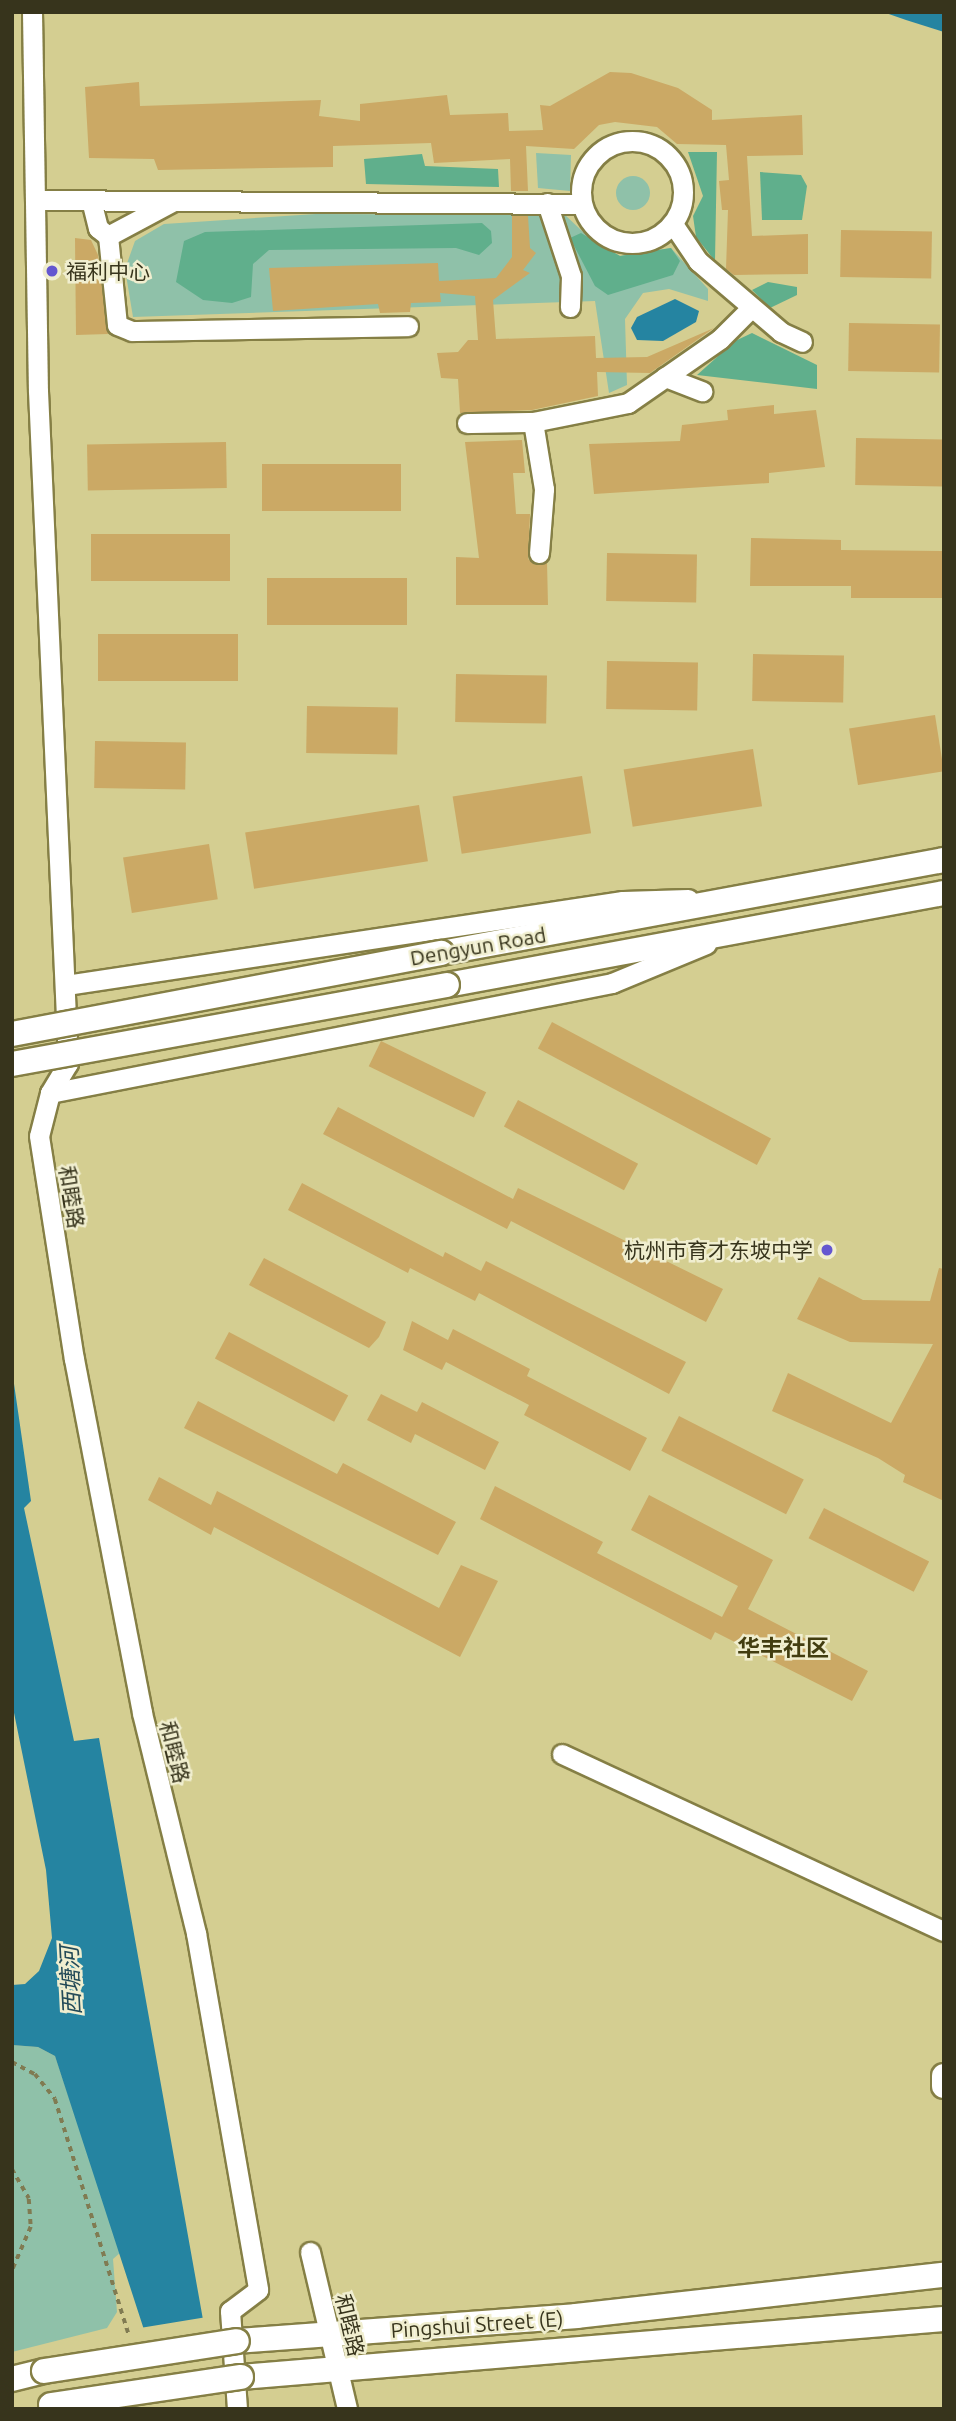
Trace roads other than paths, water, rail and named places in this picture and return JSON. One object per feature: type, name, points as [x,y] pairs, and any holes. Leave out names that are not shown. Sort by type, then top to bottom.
[{"type":"main road","name":"Dengyun Road","points":[[12,1034],[944,860]]},
{"type":"main road","name":"Dengyun Road","points":[[12,1064],[944,892]]},
{"type":"main road","points":[[944,2076],[944,2086]]},
{"type":"main road","name":"Pingshui Street (E)","points":[[12,2379],[44,2371],[237,2341],[576,2316],[944,2275]]},
{"type":"main road","name":"Pingshui Street (E)","points":[[45,2407],[241,2377],[336,2367],[944,2319]]},
{"type":"street","points":[[32,12],[38,391],[68,1063],[50,1093]]},
{"type":"street","points":[[627,141],[645,142],[661,149],[682,177],[683,202],[673,225],[661,236],[629,244],[599,232],[582,204],[581,186],[596,155],[627,141]]},
{"type":"street","points":[[35,200],[582,204]]},
{"type":"street","points":[[91,200],[98,228],[108,236],[117,325],[132,331],[408,326]]},
{"type":"street","points":[[108,236],[174,200]]},
{"type":"street","points":[[547,203],[565,247],[570,307]]},
{"type":"street","points":[[673,225],[698,261],[751,308],[802,342]]},
{"type":"street","points":[[467,423],[533,422],[628,404],[720,339],[751,308]]},
{"type":"street","points":[[665,377],[702,391]]},
{"type":"street","points":[[533,422],[544,489],[539,553]]},
{"type":"street","points":[[66,985],[623,901],[748,898]]},
{"type":"street","points":[[50,1093],[612,983],[750,926]]},
{"type":"street","name":"和睦路","points":[[50,1093],[40,1136],[74,1359],[142,1713],[196,1933],[258,2290],[230,2311],[237,2409]]},
{"type":"street","points":[[562,1754],[944,1931]]},
{"type":"street","name":"和睦路","points":[[310,2252],[347,2409]]},
{"type":"water","points":[[883,12],[944,12],[944,32],[906,20]]},
{"type":"water","points":[[675,299],[699,311],[696,322],[663,341],[637,340],[631,328],[637,317]]},
{"type":"water","name":"西塘河","points":[[12,1370],[31,1501],[24,1508],[74,1741],[99,1738],[212,2370],[160,2379],[55,2056],[38,2047],[12,2045],[12,1985],[25,1984],[39,1971],[52,1938],[46,1870],[12,1703]]},
{"type":"place","name":"福利中心","points":[[52,271]]},
{"type":"place","name":"杭州市育才东坡中学","points":[[827,1250]]},
{"type":"district","name":"华丰社区","points":[[783,1648]]}]
